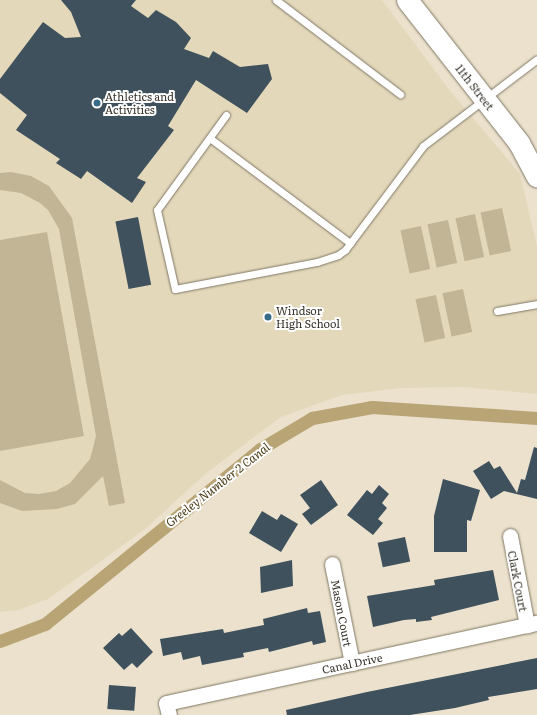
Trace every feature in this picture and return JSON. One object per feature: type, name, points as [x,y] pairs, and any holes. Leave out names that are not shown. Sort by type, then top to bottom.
[{"type":"street","name":"11th Street","points":[[407,0],[519,144],[537,177]]},
{"type":"street","name":"Clark Court","points":[[510,536],[532,624]]},
{"type":"street","name":"Mason Court","points":[[332,564],[352,663]]},
{"type":"street","name":"Canal Drive","points":[[168,709],[352,663],[532,624]]},
{"type":"lane","points":[[276,0],[400,94]]},
{"type":"lane","points":[[226,115],[211,139],[157,210],[175,289],[325,260],[345,250],[417,152],[462,114],[486,100],[536,62]]},
{"type":"lane","points":[[211,139],[350,243]]},
{"type":"lane","points":[[497,311],[537,304]]},
{"type":"shaded area","name":"Windsor High School","points":[[0,0],[382,0],[451,92],[520,174],[537,246],[537,394],[463,387],[401,388],[342,395],[281,417],[204,475],[145,529],[48,599],[18,610],[0,612]]},
{"type":"shaded area","points":[[11,172],[31,176],[49,186],[72,218],[125,503],[109,506],[103,476],[75,504],[57,509],[22,511],[0,503],[0,480],[25,493],[39,494],[56,491],[70,483],[90,459],[96,436],[59,229],[48,210],[40,203],[21,193],[0,190],[0,173]]},
{"type":"shaded area","points":[[502,208],[511,251],[490,256],[480,213]]},
{"type":"shaded area","points":[[475,214],[484,257],[465,261],[455,218]]},
{"type":"shaded area","points":[[448,220],[457,263],[437,267],[427,224]]},
{"type":"shaded area","points":[[421,226],[430,269],[410,273],[400,230]]},
{"type":"shaded area","points":[[47,232],[84,436],[0,451],[0,240]]},
{"type":"shaded area","points":[[463,289],[472,332],[452,336],[442,293]]},
{"type":"shaded area","points":[[436,295],[445,338],[425,342],[415,299]]},
{"type":"building","name":"Athletics and Activities","points":[[61,0],[136,0],[131,6],[148,18],[156,10],[176,22],[191,38],[184,49],[209,58],[213,51],[240,67],[268,64],[272,79],[247,113],[196,80],[168,126],[174,130],[137,178],[146,182],[132,203],[87,171],[81,179],[56,163],[60,159],[16,130],[27,115],[0,93],[0,79],[43,22],[65,38],[81,37],[71,12]]},
{"type":"building","points":[[138,217],[151,285],[129,289],[115,221]]},
{"type":"building","points":[[534,447],[537,448],[537,499],[504,491],[491,499],[473,471],[489,461],[494,469],[500,466],[517,493],[521,479],[525,480]]},
{"type":"building","points":[[443,479],[480,490],[471,521],[467,520],[467,552],[434,552],[434,516]]},
{"type":"building","points":[[321,480],[338,505],[311,525],[302,514],[310,508],[300,495]]},
{"type":"building","points":[[379,485],[389,494],[382,503],[387,508],[378,519],[383,523],[373,535],[347,515],[367,490],[372,494]]},
{"type":"building","points":[[262,511],[277,520],[281,514],[298,524],[281,552],[249,533]]},
{"type":"building","points":[[405,537],[410,561],[383,567],[378,543]]},
{"type":"building","points":[[292,560],[293,586],[261,593],[260,567]]},
{"type":"building","points":[[493,570],[499,600],[431,617],[432,620],[416,622],[416,619],[404,620],[373,627],[367,596],[435,585],[434,580]]},
{"type":"building","points":[[307,608],[308,613],[320,611],[326,642],[313,645],[312,641],[269,652],[268,648],[243,653],[244,657],[202,665],[200,656],[183,660],[181,652],[163,656],[160,639],[223,629],[224,633],[264,625],[263,619]]},
{"type":"building","points":[[131,628],[153,652],[137,668],[132,663],[124,670],[103,648],[119,633],[122,636]]},
{"type":"building","points":[[537,658],[537,689],[488,697],[489,700],[455,708],[410,715],[287,715],[286,710]]},
{"type":"building","points":[[109,685],[136,687],[134,711],[107,709]]},
{"type":"waterway","name":"Greeley Number 2 Canal","points":[[0,641],[45,624],[260,449],[312,418],[372,407],[537,418]]},
{"type":"place","name":"Athletics and Activities","points":[[97,103]]},
{"type":"place","name":"Windsor High School","points":[[268,317]]}]
